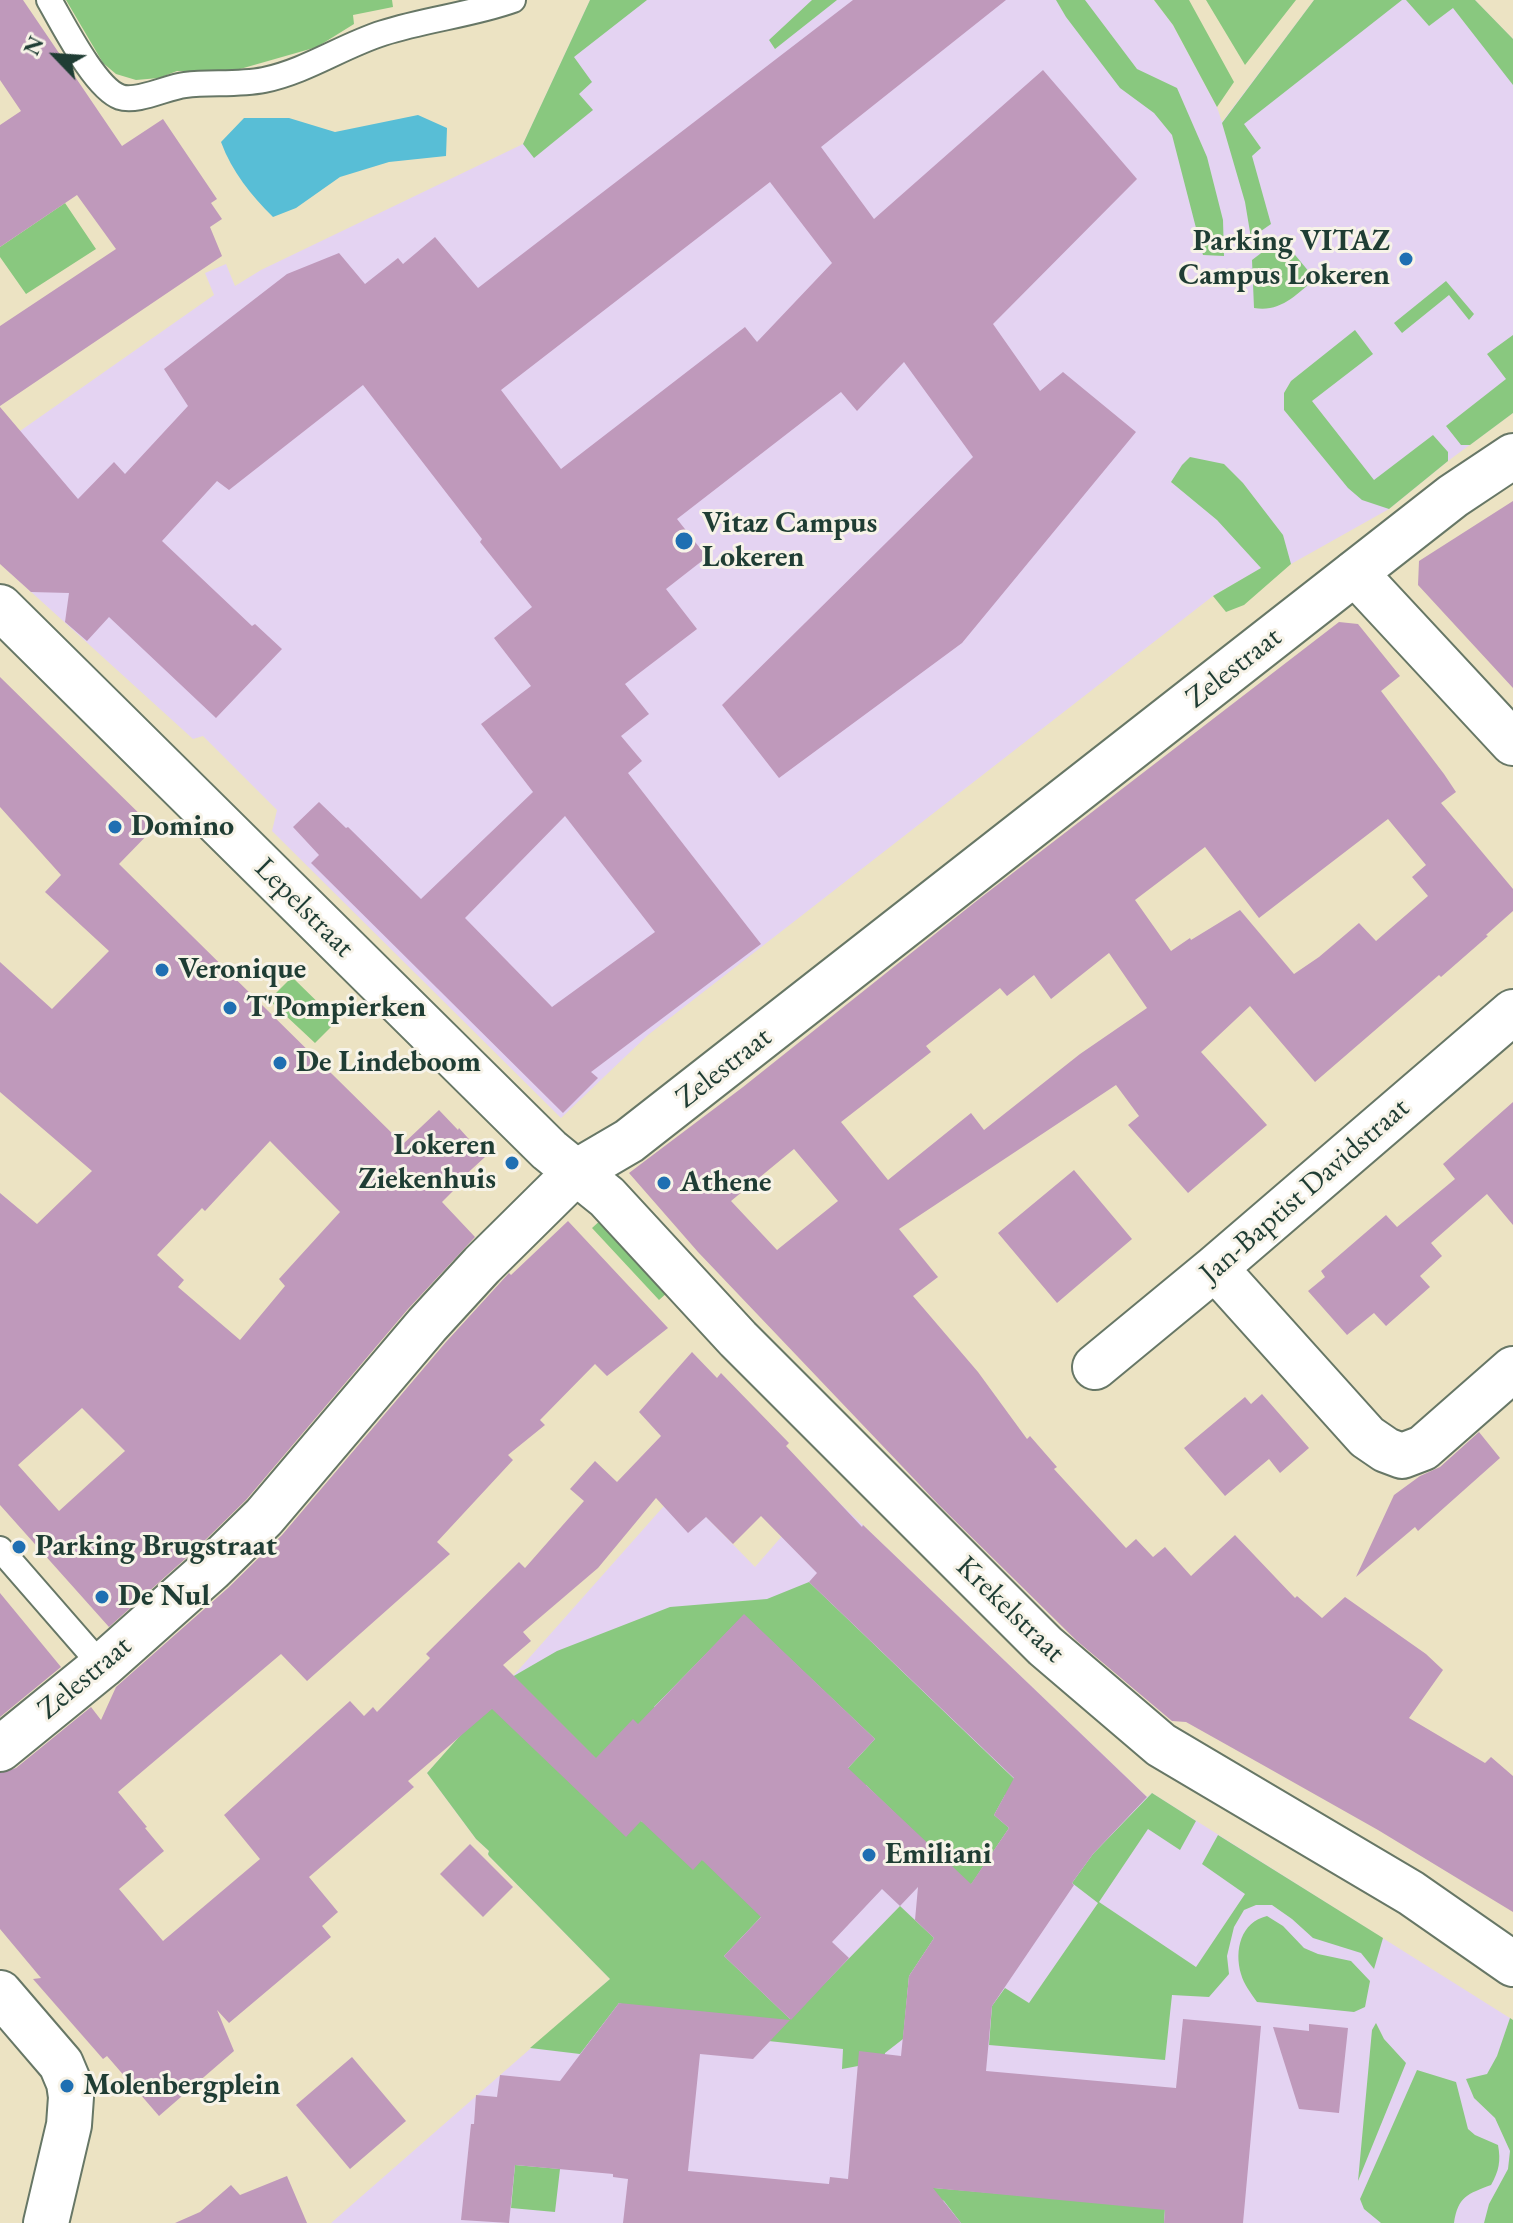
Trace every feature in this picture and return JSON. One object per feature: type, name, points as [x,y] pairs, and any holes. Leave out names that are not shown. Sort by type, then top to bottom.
[{"type":"street","name":"Zelestraat","points":[[0,1749],[102,1666],[264,1517],[427,1325],[482,1265],[576,1172],[629,1141],[730,1064],[1453,496],[1513,456]]},
{"type":"street","points":[[1355,573],[1513,743]]},
{"type":"street","name":"Lepelstraat","points":[[0,607],[549,1150],[576,1172]]},
{"type":"street","name":"Jan-Baptist Davidstraat","points":[[1095,1367],[1513,1012]]},
{"type":"street","name":"Krekelstraat","points":[[576,1172],[607,1197],[738,1339],[1045,1646],[1161,1745],[1411,1893],[1513,1964]]},
{"type":"street","points":[[1215,1268],[1367,1437],[1402,1456],[1423,1448],[1513,1369]]},
{"type":"street","points":[[0,1993],[61,2064],[69,2083],[69,2125],[46,2223]]},
{"type":"lane","points":[[49,0],[102,86],[122,98],[149,95],[184,85],[265,80],[313,64],[382,33],[513,0]]},
{"type":"lane","points":[[0,1549],[102,1666]]},
{"type":"shaded area","name":"Vitaz Campus Lokeren","points":[[590,0],[1154,0],[1173,25],[1222,122],[1314,0],[1475,0],[1513,39],[1513,413],[1389,509],[1291,564],[1262,568],[1213,596],[648,1035],[561,1118],[272,831],[277,810],[203,736],[193,739],[7,570],[59,517],[10,438],[214,295],[205,273],[226,264],[235,286],[261,270],[523,144]]},
{"type":"shaded area","name":"Emiliani","points":[[824,1488],[1147,1797],[1152,1793],[1513,2020],[1513,2223],[331,2223],[610,1979],[489,1856],[489,1851],[476,1839],[427,1773],[679,1489],[755,1567]]},
{"type":"green space","points":[[66,0],[392,0],[393,7],[353,15],[354,24],[317,47],[233,71],[177,71],[159,78],[136,80],[116,74],[103,63]]},
{"type":"green space","points":[[590,0],[647,0],[574,57],[592,82],[579,94],[593,110],[534,158],[523,144]]},
{"type":"green space","points":[[812,0],[837,0],[775,49],[769,40]]},
{"type":"green space","points":[[1056,0],[1085,0],[1137,69],[1177,88],[1207,157],[1223,220],[1224,256],[1203,255],[1172,135],[1154,113],[1120,88]]},
{"type":"green space","points":[[1154,0],[1189,0],[1234,82],[1217,107],[1173,25]]},
{"type":"green space","points":[[1206,0],[1296,0],[1245,65]]},
{"type":"green space","points":[[1314,0],[1402,0],[1244,124],[1261,148],[1252,156],[1271,224],[1251,238],[1245,202],[1222,123]]},
{"type":"green space","points":[[1406,0],[1475,0],[1513,39],[1513,85],[1453,8],[1429,26]]},
{"type":"green space","points":[[65,203],[96,249],[26,294],[0,257],[0,247]]},
{"type":"green space","points":[[1281,238],[1315,279],[1280,305],[1254,308],[1252,260]]},
{"type":"green space","points":[[1446,281],[1474,314],[1469,320],[1449,295],[1402,333],[1394,323]]},
{"type":"green space","points":[[1355,330],[1373,354],[1312,401],[1374,480],[1433,435],[1448,452],[1448,461],[1389,509],[1362,500],[1348,488],[1284,410],[1284,393],[1291,381]]},
{"type":"green space","points":[[1513,335],[1513,413],[1470,445],[1461,445],[1446,426],[1506,379],[1487,354]]},
{"type":"green space","points":[[1190,457],[1224,464],[1243,483],[1283,535],[1291,564],[1244,605],[1226,612],[1213,596],[1261,568],[1217,520],[1171,482]]},
{"type":"green space","points":[[292,977],[337,1021],[315,1043],[269,1000]]},
{"type":"green space","points":[[603,1218],[668,1292],[659,1300],[592,1228]]},
{"type":"green space","points":[[809,1582],[1031,1795],[1005,1795],[994,1815],[1009,1828],[970,1886],[866,1785],[834,1821],[824,1794],[875,1739],[744,1615],[654,1707],[702,1754],[641,1821],[702,1860],[793,1883],[724,1956],[790,2019],[900,1906],[934,1938],[909,1976],[903,2039],[885,2053],[883,2069],[858,2066],[842,2069],[843,2049],[703,2034],[619,2003],[580,2054],[530,2048],[610,1979],[489,1856],[489,1851],[476,1839],[427,1773],[512,1677],[557,1651],[670,1607],[767,1599]]},
{"type":"green space","points":[[1152,1793],[1196,1821],[1180,1850],[1148,1829],[1099,1902],[1196,1967],[1245,1894],[1202,1864],[1218,1835],[1383,1938],[1374,1969],[1361,1953],[1313,1938],[1272,1905],[1256,1905],[1244,1910],[1234,1927],[1227,1956],[1229,1974],[1209,1997],[1172,1995],[1165,2060],[989,2045],[992,2006],[1005,1988],[1029,2003],[1098,1903],[1072,1883],[1093,1854]]},
{"type":"green space","points":[[1267,1916],[1283,1926],[1304,1948],[1351,1961],[1370,1981],[1365,2007],[1354,2012],[1257,2002],[1241,1974],[1239,1947],[1251,1924]]},
{"type":"green space","points":[[1510,2018],[1513,2020],[1513,2223],[1484,2223],[1489,2204],[1508,2169],[1510,2151],[1495,2118],[1474,2098],[1466,2079],[1487,2074],[1497,2056]]},
{"type":"green space","points":[[1376,2023],[1384,2039],[1406,2063],[1358,2181],[1372,2030]]},
{"type":"green space","points":[[1417,2070],[1456,2082],[1468,2129],[1498,2145],[1499,2166],[1491,2185],[1461,2201],[1454,2223],[1381,2223],[1364,2209],[1360,2199]]},
{"type":"green space","points":[[515,2165],[560,2169],[555,2212],[511,2208]]},
{"type":"green space","points":[[923,2187],[1165,2208],[1164,2223],[961,2223],[944,2201]]},
{"type":"water","points":[[418,115],[447,128],[446,156],[389,162],[340,177],[296,208],[273,217],[243,182],[221,142],[244,118],[289,118],[335,132]]},
{"type":"building","points":[[0,0],[23,0],[122,146],[163,119],[217,199],[211,203],[222,219],[210,227],[222,256],[0,406],[0,326],[116,249],[77,195],[0,247],[0,125],[21,111],[0,80]]},
{"type":"building","points":[[853,0],[1006,0],[821,147],[874,219],[1043,70],[1137,179],[993,324],[1040,391],[1063,372],[1136,432],[962,643],[779,778],[722,705],[973,457],[904,362],[857,411],[841,392],[677,519],[707,557],[666,589],[697,629],[625,684],[649,714],[621,736],[642,761],[628,773],[761,944],[591,1072],[598,1078],[563,1113],[311,863],[319,855],[293,827],[319,802],[421,899],[533,792],[481,724],[531,686],[494,638],[532,607],[363,385],[229,490],[217,481],[162,541],[252,626],[255,624],[282,649],[216,718],[109,617],[87,641],[65,622],[69,593],[31,592],[0,564],[0,407],[78,499],[114,462],[125,474],[188,406],[164,369],[287,274],[339,253],[365,284],[398,258],[403,264],[435,237],[478,288]],"holes":[[[770,182],[832,263],[757,342],[745,327],[561,469],[501,390]],[[565,816],[655,932],[552,1007],[465,918]]]},
{"type":"building","points":[[1513,501],[1513,688],[1418,585],[1419,561]]},
{"type":"building","points":[[1339,622],[1358,624],[1400,676],[1381,691],[1456,792],[1441,803],[1513,889],[1513,911],[1488,936],[1315,1082],[1250,1006],[1201,1052],[1267,1125],[1188,1193],[1128,1125],[1139,1116],[1116,1085],[899,1229],[938,1277],[913,1296],[978,1372],[1027,1439],[1030,1436],[1057,1467],[1054,1469],[1126,1548],[1136,1539],[1153,1557],[1165,1547],[1191,1576],[1235,1535],[1295,1598],[1297,1596],[1322,1618],[1345,1597],[1426,1654],[1443,1670],[1409,1718],[1485,1763],[1491,1757],[1513,1776],[1513,1912],[1261,1764],[1186,1722],[1172,1721],[1077,1641],[939,1505],[698,1252],[629,1173],[743,1087],[979,899]],"holes":[[[1388,819],[1426,865],[1412,877],[1428,896],[1376,941],[1359,923],[1294,974],[1240,910],[1171,951],[1135,900],[1205,847],[1259,918]],[[1109,953],[1147,1008],[1080,1054],[984,1130],[971,1113],[888,1180],[841,1122],[931,1052],[926,1046],[1000,988],[1007,996],[1034,975],[1051,999]],[[794,1149],[838,1201],[777,1250],[731,1201]]]},
{"type":"building","points":[[0,677],[154,828],[119,864],[403,1144],[439,1110],[485,1157],[442,1202],[475,1237],[408,1309],[246,1500],[109,1627],[0,1505],[0,1193],[37,1224],[92,1171],[0,1092],[0,962],[52,1009],[109,951],[45,892],[61,875],[0,807]],"holes":[[[270,1141],[340,1212],[279,1279],[285,1286],[240,1340],[178,1287],[184,1280],[157,1255],[202,1208],[205,1211]],[[82,1408],[125,1451],[59,1511],[18,1465]]]},
{"type":"building","points":[[1513,1102],[1513,1225],[1487,1194],[1431,1243],[1442,1256],[1420,1276],[1430,1287],[1386,1326],[1374,1313],[1347,1335],[1308,1291],[1325,1277],[1321,1271],[1386,1215],[1397,1227],[1455,1179],[1443,1164]]},
{"type":"building","points":[[1074,1170],[1132,1239],[1057,1303],[998,1233]]},
{"type":"building","points":[[568,1221],[668,1328],[607,1376],[595,1364],[540,1420],[545,1425],[508,1455],[513,1460],[437,1542],[450,1554],[307,1681],[281,1654],[118,1792],[164,1851],[119,1889],[163,1941],[260,1859],[224,1815],[350,1701],[364,1716],[373,1707],[377,1712],[430,1658],[426,1654],[519,1562],[525,1568],[584,1501],[570,1489],[595,1461],[617,1482],[661,1436],[639,1412],[692,1352],[717,1378],[721,1373],[789,1443],[786,1446],[862,1527],[1147,1797],[1093,1854],[992,2006],[986,2071],[1176,2088],[1183,2019],[1261,2026],[1243,2223],[1164,2223],[1165,2210],[933,2188],[961,2223],[623,2223],[628,2179],[613,2177],[613,2174],[515,2165],[509,2223],[461,2220],[476,2095],[497,2097],[500,2075],[560,2081],[619,2003],[790,2020],[753,2059],[700,2054],[688,2171],[829,2184],[830,2177],[848,2179],[859,2051],[901,2056],[909,1976],[934,1938],[915,1920],[918,1887],[900,1906],[882,1889],[832,1942],[849,1958],[791,2020],[724,1956],[761,1917],[702,1860],[693,1870],[641,1821],[626,1837],[492,1709],[408,1781],[414,1787],[309,1877],[338,1912],[322,1926],[331,1937],[229,2023],[217,2010],[234,2051],[159,2116],[107,2056],[103,2059],[33,1979],[41,1978],[0,1929],[0,1773],[16,1768],[91,1707],[101,1720],[116,1687],[228,1588],[282,1535],[446,1342],[509,1273],[511,1275]],"holes":[[[656,1498],[688,1533],[706,1517],[733,1544],[761,1516],[817,1573],[809,1582],[1014,1778],[994,1815],[1009,1828],[971,1884],[848,1768],[875,1739],[744,1614],[638,1724],[633,1719],[596,1758],[503,1665],[531,1641],[523,1632],[598,1568]]]},
{"type":"building","points":[[1262,1394],[1309,1448],[1280,1473],[1269,1459],[1225,1496],[1184,1448],[1245,1397],[1251,1404]]},
{"type":"building","points":[[1479,1432],[1500,1458],[1418,1531],[1415,1527],[1356,1577],[1394,1495],[1420,1476],[1440,1467]]},
{"type":"building","points":[[0,1593],[61,1667],[0,1717]]},
{"type":"building","points":[[470,1844],[513,1887],[483,1917],[440,1874]]},
{"type":"building","points":[[1309,2024],[1348,2028],[1339,2113],[1299,2109],[1273,2027],[1309,2031]]},
{"type":"building","points":[[352,2057],[406,2121],[350,2169],[296,2105]]},
{"type":"building","points":[[287,2176],[307,2223],[175,2223],[200,2212],[231,2185],[240,2195]]},
{"type":"place","name":"Parking VITAZ Campus Lokeren","points":[[1406,259]]},
{"type":"place","name":"Vitaz Campus Lokeren","points":[[684,541]]},
{"type":"place","name":"Domino","points":[[115,827]]},
{"type":"place","name":"Veronique","points":[[162,970]]},
{"type":"place","name":"T'Pompierken","points":[[230,1008]]},
{"type":"place","name":"De Lindeboom","points":[[280,1063]]},
{"type":"place","name":"Lokeren Ziekenhuis","points":[[512,1163]]},
{"type":"place","name":"Athene","points":[[664,1183]]},
{"type":"place","name":"Parking Brugstraat","points":[[19,1547]]},
{"type":"place","name":"De Nul","points":[[102,1597]]},
{"type":"place","name":"Emiliani","points":[[869,1855]]},
{"type":"place","name":"Molenbergplein","points":[[67,2086]]}]
